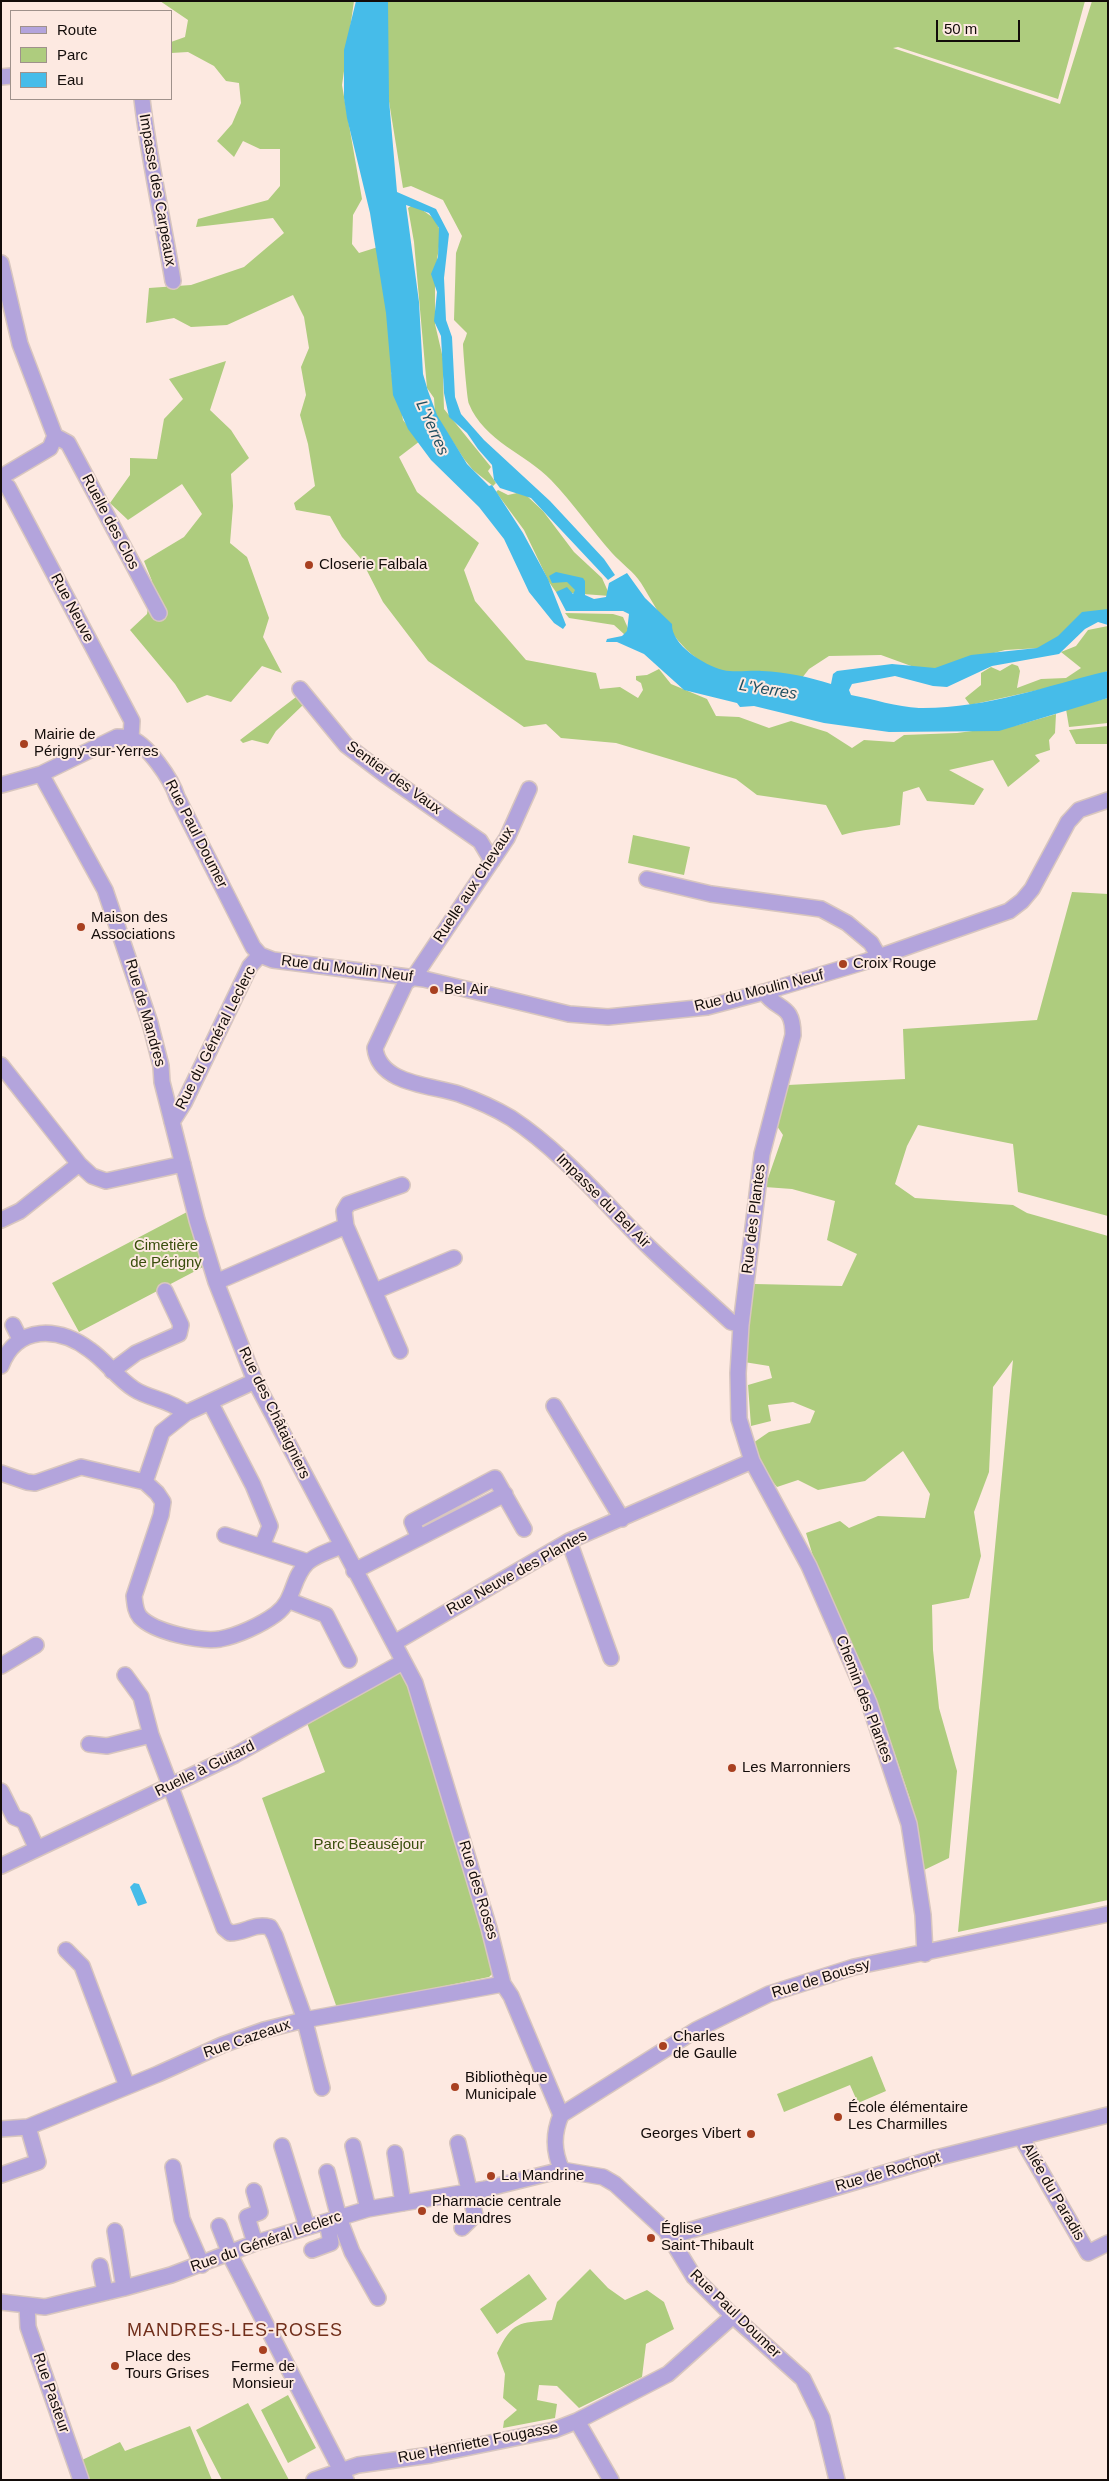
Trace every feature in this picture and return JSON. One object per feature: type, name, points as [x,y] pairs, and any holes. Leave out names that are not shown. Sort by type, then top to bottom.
[{"type":"street","name":"Impasse des Carpeaux","points":[[142,100],[154,189],[165,232],[173,281]]},
{"type":"street","points":[[1,265],[20,344],[55,436],[50,448],[1,477]]},
{"type":"street","name":"Ruelle des Clos","points":[[55,436],[68,443],[159,614]]},
{"type":"street","name":"Rue Neuve","points":[[1,483],[8,487],[132,721],[131,738]]},
{"type":"street","name":"Sentier des Vaux","points":[[300,689],[346,745],[480,841],[492,861]]},
{"type":"street","points":[[1,785],[40,774],[117,737],[131,738]]},
{"type":"street","name":"Rue Paul Doumer","points":[[131,738],[152,756],[174,786],[176,797],[249,939],[260,955]]},
{"type":"street","name":"Rue de Mandres","points":[[40,774],[105,890],[150,1023],[162,1066],[162,1082],[172,1122]]},
{"type":"street","name":"Ruelle aux Chevaux","points":[[414,977],[507,838],[529,789]]},
{"type":"street","name":"Rue du Moulin Neuf","points":[[260,955],[273,960],[414,977],[569,1014],[608,1016],[707,1007],[764,992],[879,957],[1008,911],[1022,901],[1032,888],[1068,822],[1078,810],[1108,800]]},
{"type":"street","points":[[1090,805],[1108,804]]},
{"type":"street","points":[[647,879],[711,894],[821,909],[848,923],[871,943],[879,957]]},
{"type":"street","name":"Rue du Général Leclerc","points":[[172,1122],[184,1104],[250,966],[260,955]]},
{"type":"street","name":"Impasse du Bel Air","points":[[414,977],[406,982],[375,1048],[376,1055],[387,1071],[407,1081],[460,1094],[510,1118],[570,1165],[650,1248],[731,1322],[741,1325]]},
{"type":"street","name":"Rue des Plantes","points":[[752,1461],[739,1419],[738,1373],[741,1325],[762,1154],[793,1035],[793,1019],[785,1009],[769,999],[764,992]]},
{"type":"street","points":[[1,1065],[79,1164],[92,1176],[106,1181],[183,1164]]},
{"type":"street","name":"Rue des Châtaigniers","points":[[172,1122],[216,1282],[255,1381],[403,1662]]},
{"type":"street","points":[[1,1220],[20,1212],[79,1164]]},
{"type":"street","points":[[400,1351],[346,1226],[344,1211],[348,1204],[402,1184]]},
{"type":"street","points":[[216,1282],[346,1226]]},
{"type":"street","points":[[375,1291],[454,1258]]},
{"type":"street","points":[[112,1371],[136,1353],[179,1334],[181,1326],[165,1291]]},
{"type":"street","points":[[1,1366],[16,1332],[40,1332],[67,1338],[91,1350],[135,1390],[173,1403],[186,1413]]},
{"type":"street","points":[[144,1482],[162,1432],[186,1413],[255,1381]]},
{"type":"street","points":[[210,1402],[253,1485],[270,1526],[262,1546]]},
{"type":"street","points":[[554,1406],[622,1519]]},
{"type":"street","name":"Rue Neuve des Plantes","points":[[394,1643],[569,1541],[752,1461]]},
{"type":"street","name":"Chemin des Plantes","points":[[752,1461],[809,1566],[869,1703],[908,1824],[923,1915],[925,1954]]},
{"type":"street","points":[[1,1473],[27,1482],[35,1482],[81,1466],[144,1482],[157,1493],[164,1502],[134,1596],[135,1607],[139,1616],[147,1623],[194,1639],[221,1639],[274,1616],[290,1601],[298,1577],[308,1562],[341,1546]]},
{"type":"street","points":[[354,1571],[505,1494],[524,1529]]},
{"type":"street","points":[[225,1534],[308,1562]]},
{"type":"street","points":[[569,1541],[611,1658]]},
{"type":"street","points":[[290,1601],[326,1615],[349,1660]]},
{"type":"street","points":[[1,1666],[36,1645]]},
{"type":"street","name":"Ruelle à Guitard","points":[[1,1866],[235,1755],[403,1662]]},
{"type":"street","name":"Rue des Roses","points":[[403,1662],[415,1683],[494,1946],[503,1984],[511,1996],[561,2116]]},
{"type":"street","points":[[125,1675],[141,1697],[151,1735],[224,1928],[230,1933],[238,1933],[259,1925],[270,1927],[304,2020],[322,2088]]},
{"type":"street","points":[[89,1744],[107,1746],[151,1735]]},
{"type":"street","points":[[1,1791],[14,1817],[24,1822],[37,1849]]},
{"type":"street","name":"Rue de Boussy","points":[[561,2116],[696,2030],[770,1994],[854,1967],[925,1954],[1108,1914]]},
{"type":"street","points":[[66,1950],[82,1966],[127,2086]]},
{"type":"street","name":"Rue Cazeaux","points":[[1,2130],[28,2127],[222,2045],[264,2030],[304,2020],[503,1984]]},
{"type":"street","name":"Rue de Rochopt","points":[[671,2236],[936,2158],[1108,2115]]},
{"type":"street","points":[[561,2116],[554,2140],[558,2161],[562,2170]]},
{"type":"street","points":[[1,2175],[38,2162],[28,2127]]},
{"type":"street","name":"Allée du Paradis","points":[[1021,2137],[1088,2253],[1108,2243]]},
{"type":"street","points":[[458,2143],[474,2216],[462,2228]]},
{"type":"street","points":[[282,2146],[307,2227]]},
{"type":"street","points":[[353,2146],[368,2209]]},
{"type":"street","points":[[395,2153],[403,2203]]},
{"type":"street","points":[[173,2168],[182,2219],[202,2264]]},
{"type":"street","name":"Rue Paul Doumer","points":[[562,2170],[604,2177],[614,2184],[671,2236],[683,2262],[694,2278],[803,2379],[822,2418],[837,2480]]},
{"type":"street","name":"Rue du Général Leclerc","points":[[1,2302],[45,2307],[124,2288],[202,2264],[255,2243],[368,2209],[470,2192],[562,2170]]},
{"type":"street","points":[[312,2250],[331,2243],[333,2220],[327,2172]]},
{"type":"street","points":[[254,2191],[260,2212],[247,2217],[255,2243]]},
{"type":"street","points":[[333,2220],[378,2298]]},
{"type":"street","points":[[219,2226],[230,2254],[342,2475]]},
{"type":"street","points":[[114,2231],[124,2288]]},
{"type":"street","points":[[100,2266],[105,2292]]},
{"type":"street","name":"Rue Pasteur","points":[[27,2305],[28,2328],[80,2480]]},
{"type":"street","name":"Rue Henriette Fougasse","points":[[314,2480],[342,2475],[358,2465],[431,2455],[488,2444],[554,2430],[577,2421],[668,2374],[733,2316]]},
{"type":"street","points":[[577,2421],[610,2480]]},
{"type":"green space","points":[[160,1],[354,1],[342,85],[362,199],[353,215],[352,244],[359,253],[378,247],[396,352],[391,366],[391,373],[397,383],[403,420],[420,441],[399,457],[417,492],[479,543],[464,570],[475,601],[526,660],[596,673],[600,689],[620,687],[638,698],[643,690],[641,683],[636,680],[636,676],[647,675],[659,669],[671,684],[707,699],[716,716],[739,717],[769,728],[791,721],[827,732],[852,748],[864,740],[894,742],[904,735],[957,733],[1018,725],[1056,714],[1055,733],[1049,740],[1050,750],[1035,755],[1040,761],[1008,787],[993,760],[949,770],[984,789],[974,805],[927,801],[919,787],[903,792],[900,825],[842,835],[826,805],[757,795],[736,779],[616,743],[561,738],[546,724],[524,727],[428,661],[383,602],[361,559],[342,537],[330,516],[296,510],[294,503],[315,486],[308,444],[300,415],[306,395],[301,367],[309,348],[304,317],[293,295],[227,325],[191,327],[174,318],[146,323],[149,288],[191,285],[244,267],[284,233],[273,218],[196,227],[198,219],[268,200],[280,186],[280,149],[260,149],[243,141],[234,157],[217,141],[232,124],[241,103],[239,83],[226,81],[214,66],[188,52],[172,53],[172,42],[185,37],[188,20]]},
{"type":"green space","points":[[388,1],[1085,1],[1058,99],[898,47],[893,48],[1060,104],[1092,1],[1108,1],[1108,612],[1040,648],[1005,650],[983,656],[946,671],[914,667],[881,655],[829,656],[809,669],[802,678],[729,672],[718,670],[697,659],[669,629],[638,579],[612,553],[551,480],[485,428],[469,404],[463,344],[467,333],[454,320],[456,253],[462,236],[443,200],[411,186],[403,188],[386,83]]},
{"type":"green space","points":[[414,204],[435,219],[441,233],[435,274],[435,324],[445,367],[443,379],[444,409],[491,467],[488,471],[496,483],[493,486],[473,470],[464,459],[435,414],[434,398],[427,388],[414,242],[408,208]]},
{"type":"green space","points":[[226,361],[210,410],[231,430],[249,458],[231,474],[233,506],[230,543],[247,557],[269,618],[263,637],[282,673],[262,666],[231,702],[207,695],[187,703],[175,684],[130,630],[147,614],[152,581],[144,561],[184,537],[202,514],[182,484],[128,520],[110,503],[130,475],[130,458],[157,459],[164,419],[183,399],[169,379]]},
{"type":"green space","points":[[498,490],[508,495],[517,493],[527,496],[543,511],[574,552],[602,578],[610,596],[556,592],[549,582],[524,530],[496,492]]},
{"type":"green space","points":[[565,613],[613,614],[623,617],[635,644],[614,625],[569,618]]},
{"type":"green space","points":[[1108,626],[1108,671],[1075,682],[970,705],[965,698],[981,685],[981,673],[991,667],[1000,671],[1012,664],[1018,666],[1020,671],[1017,688],[1041,679],[1066,678],[1081,668],[1061,652],[1076,646],[1088,630]]},
{"type":"green space","points":[[296,697],[303,705],[276,731],[268,744],[252,740],[243,743],[240,740]]},
{"type":"green space","points":[[1108,698],[1108,723],[1069,727],[1066,709]]},
{"type":"green space","points":[[1108,726],[1108,744],[1076,744],[1069,730]]},
{"type":"green space","points":[[633,835],[690,847],[684,875],[628,863]]},
{"type":"green space","points":[[1072,892],[1108,894],[1108,1216],[1018,1192],[1013,1144],[918,1125],[907,1146],[895,1184],[915,1198],[1013,1205],[1027,1213],[1108,1236],[1108,1900],[958,1932],[1013,1360],[993,1387],[989,1472],[974,1512],[981,1556],[969,1598],[932,1605],[933,1650],[939,1708],[957,1771],[949,1858],[922,1871],[910,1799],[879,1707],[822,1586],[806,1533],[840,1521],[849,1528],[878,1516],[925,1518],[930,1494],[903,1451],[865,1481],[818,1490],[798,1480],[777,1487],[761,1467],[753,1443],[769,1432],[810,1423],[815,1411],[793,1402],[768,1405],[771,1421],[751,1426],[748,1385],[772,1378],[769,1366],[744,1362],[752,1290],[755,1284],[842,1286],[857,1254],[827,1240],[835,1201],[792,1189],[765,1187],[783,1135],[775,1123],[788,1085],[905,1079],[903,1029],[1037,1020]]},
{"type":"green space","name":"Cimetière de Périgny","points":[[187,1212],[203,1267],[79,1332],[52,1283]]},
{"type":"green space","name":"Parc Beauséjour","points":[[400,1670],[408,1685],[495,1971],[489,1977],[337,2008],[262,1798],[325,1772],[307,1723]]},
{"type":"green space","points":[[872,2056],[886,2091],[858,2103],[850,2085],[784,2112],[777,2094]]},
{"type":"green space","points":[[590,2269],[608,2288],[625,2300],[647,2290],[664,2302],[674,2329],[646,2344],[642,2377],[579,2408],[557,2386],[539,2385],[537,2400],[557,2404],[555,2418],[503,2428],[504,2421],[517,2410],[503,2398],[505,2374],[497,2353],[512,2329],[524,2323],[552,2320],[557,2302]]},
{"type":"green space","points":[[529,2274],[547,2299],[497,2334],[480,2309]]},
{"type":"green space","points":[[288,2395],[316,2448],[288,2463],[261,2410]]},
{"type":"green space","points":[[248,2403],[289,2480],[222,2480],[196,2430]]},
{"type":"green space","points":[[190,2426],[212,2480],[89,2480],[82,2460],[120,2442],[125,2451]]},
{"type":"water","name":"L'Yerres","points":[[356,1],[388,1],[389,100],[397,192],[436,209],[449,234],[444,278],[446,320],[452,337],[455,397],[461,414],[484,440],[550,501],[604,559],[615,575],[608,580],[531,498],[500,488],[494,480],[492,465],[467,433],[449,417],[444,393],[441,336],[434,321],[437,292],[431,274],[438,257],[439,228],[429,213],[406,205],[419,302],[423,374],[428,391],[437,415],[467,464],[489,486],[492,485],[523,533],[548,579],[566,625],[563,629],[554,623],[529,592],[504,539],[479,507],[431,460],[408,429],[393,395],[386,313],[370,213],[344,98],[344,50]]},
{"type":"water","name":"L'Yerres","points":[[556,572],[583,578],[585,581],[585,595],[594,599],[606,597],[609,583],[627,573],[645,598],[672,624],[673,632],[683,646],[707,664],[723,670],[789,674],[831,684],[833,674],[837,671],[892,664],[935,668],[971,655],[1037,648],[1058,636],[1082,612],[1108,609],[1108,625],[1098,622],[1085,629],[1059,654],[992,666],[947,687],[933,686],[895,676],[852,684],[849,690],[851,695],[902,706],[919,708],[943,707],[968,705],[1015,696],[1108,671],[1108,698],[999,731],[889,732],[824,723],[754,706],[740,707],[737,703],[684,690],[644,654],[617,642],[606,642],[607,639],[622,636],[627,631],[629,614],[623,611],[566,611],[556,592],[567,587],[573,594],[575,590],[567,582],[552,583],[549,576]]},
{"type":"water","points":[[134,1883],[139,1884],[147,1903],[138,1906],[130,1887]]},
{"type":"place","name":"Closerie Falbala","points":[[309,565]]},
{"type":"place","name":"Mairie de Périgny-sur-Yerres","points":[[24,744]]},
{"type":"place","name":"Maison des Associations","points":[[81,927]]},
{"type":"place","name":"Croix Rouge","points":[[843,964]]},
{"type":"place","name":"Bel Air","points":[[434,990]]},
{"type":"place","name":"Les Marronniers","points":[[732,1768]]},
{"type":"place","name":"Charles de Gaulle","points":[[663,2046]]},
{"type":"place","name":"Bibliothèque Municipale","points":[[455,2087]]},
{"type":"place","name":"École élémentaire Les Charmilles","points":[[838,2117]]},
{"type":"place","name":"Georges Vibert","points":[[751,2134]]},
{"type":"place","name":"La Mandrine","points":[[491,2176]]},
{"type":"place","name":"Pharmacie centrale de Mandres","points":[[422,2211]]},
{"type":"place","name":"Église Saint-Thibault","points":[[651,2238]]},
{"type":"place","name":"Ferme de Monsieur","points":[[263,2350]]},
{"type":"place","name":"Place des Tours Grises","points":[[115,2366]]},
{"type":"district","name":"MANDRES-LES-ROSES","points":[[235,2331]]}]
